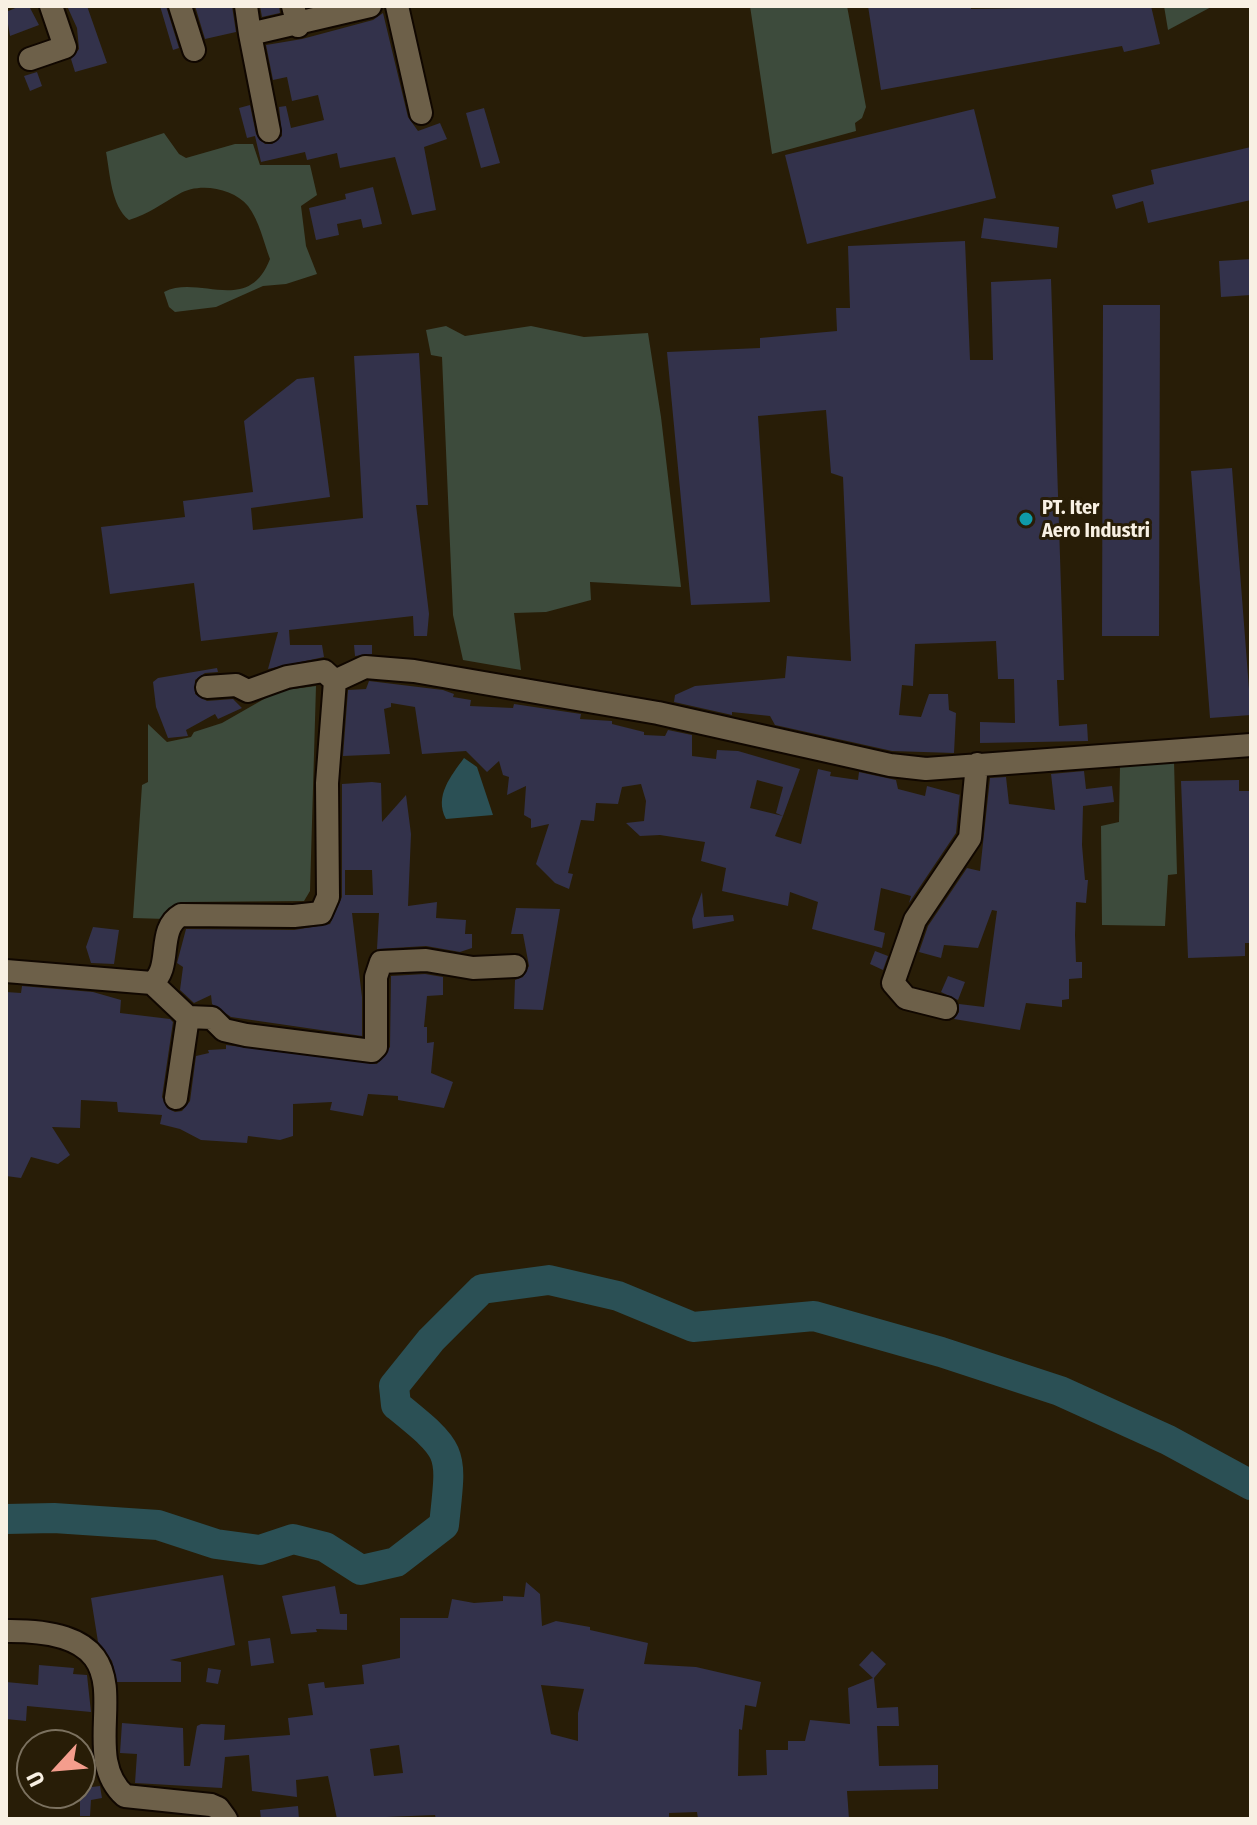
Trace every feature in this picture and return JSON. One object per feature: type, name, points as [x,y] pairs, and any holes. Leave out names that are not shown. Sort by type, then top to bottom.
[{"type":"street","points":[[30,59],[65,47],[51,6]]},
{"type":"street","points":[[180,6],[194,50]]},
{"type":"street","points":[[246,6],[269,131]]},
{"type":"street","points":[[250,34],[296,16],[370,6]]},
{"type":"street","points":[[397,6],[421,113]]},
{"type":"street","points":[[335,681],[365,667],[414,671],[658,713],[890,765],[929,770],[1251,745]]},
{"type":"street","points":[[207,687],[236,685],[248,691],[287,677],[324,671],[335,681]]},
{"type":"street","points":[[152,983],[161,969],[170,925],[181,915],[294,916],[314,915],[325,910],[328,897],[327,783],[335,681]]},
{"type":"street","points":[[946,1008],[906,998],[893,983],[915,920],[970,838],[977,764]]},
{"type":"street","points":[[6,971],[152,983],[188,1017],[212,1018],[224,1030],[372,1051],[376,1049],[376,977],[381,962],[416,959],[473,968],[515,966]]},
{"type":"street","points":[[176,1098],[188,1017]]},
{"type":"street","points":[[6,1631],[43,1631],[65,1637],[96,1660],[106,1688],[107,1766],[120,1791],[132,1798],[157,1797],[211,1805],[226,1819]]},
{"type":"green space","points":[[750,6],[847,6],[866,107],[862,118],[855,123],[856,131],[772,154]]},
{"type":"green space","points":[[1164,6],[1213,6],[1168,30]]},
{"type":"green space","points":[[164,133],[179,154],[186,158],[235,144],[253,144],[260,165],[310,165],[317,195],[301,206],[306,246],[317,274],[286,284],[263,286],[216,307],[175,312],[169,307],[164,292],[192,287],[236,290],[249,286],[261,276],[270,259],[252,212],[242,200],[225,191],[206,188],[187,190],[136,218],[129,220],[123,214],[112,189],[106,152]]},
{"type":"green space","points":[[446,326],[465,336],[531,326],[584,337],[648,333],[681,587],[590,582],[591,600],[546,612],[514,613],[521,670],[463,660],[453,615],[442,357],[431,355],[426,330]]},
{"type":"green space","points":[[316,686],[310,891],[304,901],[186,902],[173,905],[166,919],[133,918],[142,785],[148,782],[148,724],[167,742],[191,737],[194,732],[222,723],[278,691]]},
{"type":"green space","points":[[1174,761],[1177,874],[1168,875],[1165,926],[1102,925],[1101,826],[1119,822],[1120,766]]},
{"type":"water","points":[[464,758],[477,767],[493,815],[446,819],[443,794]]},
{"type":"building","points":[[29,6],[39,25],[10,36],[6,12]]},
{"type":"building","points":[[67,6],[87,6],[107,63],[75,72],[71,59],[79,49],[77,28]]},
{"type":"building","points":[[160,6],[166,6],[179,48],[173,50]]},
{"type":"building","points":[[195,6],[232,6],[236,32],[205,39]]},
{"type":"building","points":[[260,6],[279,6],[280,13],[262,17]]},
{"type":"building","points":[[868,6],[971,6],[971,9],[1151,6],[1160,44],[1124,52],[1122,46],[881,90]]},
{"type":"building","points":[[383,13],[408,117],[418,131],[440,123],[447,139],[424,147],[436,210],[412,215],[395,157],[340,168],[337,153],[307,160],[305,152],[261,162],[255,136],[247,138],[239,108],[250,105],[256,134],[265,144],[272,144],[282,136],[279,107],[286,106],[291,128],[324,120],[318,95],[292,101],[287,77],[273,80],[266,45],[373,20]]},
{"type":"building","points":[[37,72],[42,86],[30,91],[24,76]]},
{"type":"building","points":[[484,108],[500,163],[481,168],[466,113]]},
{"type":"building","points":[[974,109],[996,198],[807,244],[785,155]]},
{"type":"building","points":[[1251,147],[1251,200],[1148,223],[1143,201],[1116,209],[1112,195],[1154,184],[1151,170]]},
{"type":"building","points":[[373,187],[382,224],[363,228],[361,219],[337,224],[339,235],[316,240],[309,208],[346,199],[345,194]]},
{"type":"building","points":[[984,218],[1059,227],[1057,248],[981,238]]},
{"type":"building","points":[[965,241],[970,360],[993,360],[991,282],[1051,279],[1064,680],[1057,680],[1059,726],[1087,724],[1088,741],[980,743],[980,722],[1015,723],[1014,679],[998,679],[996,641],[915,644],[913,686],[902,685],[899,715],[921,717],[929,694],[948,694],[949,710],[956,713],[954,753],[892,751],[775,725],[770,716],[732,712],[732,715],[674,702],[675,695],[695,686],[785,678],[787,656],[851,661],[843,477],[831,473],[826,410],[758,416],[770,602],[691,605],[667,352],[760,348],[760,338],[837,331],[836,308],[850,308],[848,246]]},
{"type":"building","points":[[1251,259],[1251,295],[1221,297],[1219,261]]},
{"type":"building","points":[[1103,305],[1160,305],[1159,636],[1102,636]]},
{"type":"building","points":[[419,353],[428,505],[416,505],[429,614],[427,636],[414,636],[413,616],[289,630],[290,645],[322,645],[324,657],[268,669],[278,632],[201,641],[194,583],[110,594],[101,527],[185,517],[183,501],[253,492],[244,421],[297,379],[314,377],[330,497],[251,508],[253,530],[363,518],[354,356]]},
{"type":"building","points":[[1232,468],[1251,715],[1210,718],[1191,471]]},
{"type":"building","points":[[354,645],[372,645],[372,654],[355,656]]},
{"type":"building","points":[[217,668],[218,672],[205,673],[195,680],[195,694],[207,701],[233,699],[242,708],[218,719],[215,714],[186,730],[188,736],[168,738],[156,707],[153,682],[158,678]]},
{"type":"building","points":[[369,681],[443,690],[454,694],[453,697],[471,700],[470,706],[513,708],[514,704],[581,714],[580,719],[612,721],[612,724],[644,732],[644,735],[665,736],[668,730],[692,735],[692,756],[716,759],[717,750],[738,751],[800,769],[783,816],[775,836],[801,844],[818,769],[831,772],[830,776],[858,780],[859,772],[896,780],[898,789],[925,796],[927,786],[960,795],[956,833],[909,903],[911,896],[881,888],[874,930],[885,933],[882,948],[812,929],[818,902],[790,892],[788,906],[722,891],[726,868],[701,861],[705,842],[660,835],[640,836],[626,823],[644,821],[646,801],[641,784],[622,787],[618,804],[596,803],[594,821],[581,820],[568,873],[573,874],[569,889],[555,883],[536,864],[549,824],[531,828],[531,819],[524,815],[526,786],[507,795],[509,777],[503,775],[499,761],[487,772],[466,751],[422,754],[415,707],[391,703],[391,707],[384,709],[390,754],[343,756],[348,690],[366,689]],"holes":[[[757,780],[783,787],[776,813],[783,816],[750,808]]]},
{"type":"building","points":[[1084,771],[1086,789],[1112,786],[1114,802],[1083,806],[1082,845],[1085,880],[1088,880],[1086,903],[1076,902],[1075,935],[1076,962],[1082,962],[1082,978],[1069,979],[1069,999],[1062,1000],[1062,1007],[1026,1003],[1020,1030],[954,1019],[959,1012],[959,1004],[984,1007],[997,911],[992,910],[978,948],[944,945],[941,958],[919,952],[928,926],[967,868],[980,871],[990,778],[1006,777],[1009,804],[1055,810],[1051,774]]},
{"type":"building","points":[[1239,780],[1239,791],[1251,791],[1251,943],[1245,943],[1245,956],[1188,958],[1181,781]]},
{"type":"building","points":[[381,783],[382,822],[406,795],[411,834],[408,906],[437,902],[436,918],[466,920],[465,934],[472,934],[472,948],[460,952],[426,946],[377,949],[379,913],[352,913],[362,997],[362,1036],[231,1017],[212,1004],[211,995],[194,1003],[180,990],[183,967],[177,963],[186,929],[294,930],[330,924],[342,897],[342,784]],"holes":[[[345,870],[372,870],[373,895],[345,895]]]},
{"type":"building","points":[[702,892],[704,917],[733,915],[734,921],[693,929],[692,919]]},
{"type":"building","points":[[516,908],[560,909],[543,1010],[514,1009],[515,980],[523,977],[529,966],[523,934],[511,934]]},
{"type":"building","points":[[93,927],[119,930],[114,964],[91,963],[86,947]]},
{"type":"building","points":[[875,951],[888,956],[883,970],[870,964]]},
{"type":"building","points":[[425,974],[443,977],[443,995],[427,996],[424,1027],[427,1027],[427,1043],[434,1042],[431,1073],[453,1082],[444,1108],[398,1100],[398,1096],[368,1094],[363,1116],[330,1110],[332,1102],[293,1104],[293,1136],[280,1140],[248,1136],[247,1143],[201,1140],[180,1129],[160,1124],[162,1115],[118,1112],[117,1102],[81,1100],[80,1128],[52,1127],[70,1155],[58,1164],[31,1157],[21,1178],[6,1176],[6,992],[21,993],[22,986],[93,992],[121,1000],[120,1013],[170,1019],[173,1022],[162,1097],[167,1108],[175,1112],[182,1111],[190,1101],[196,1056],[209,1053],[208,1050],[226,1049],[226,1045],[377,1064],[390,1047],[391,976]]},
{"type":"building","points":[[948,976],[965,982],[958,1000],[941,992]]},
{"type":"building","points":[[223,1575],[235,1645],[170,1660],[181,1662],[181,1682],[117,1682],[112,1661],[98,1642],[91,1598]]},
{"type":"building","points":[[526,1582],[540,1594],[542,1626],[556,1621],[648,1643],[644,1664],[696,1667],[761,1682],[756,1707],[745,1705],[742,1730],[739,1729],[738,1776],[767,1775],[766,1750],[788,1750],[788,1741],[805,1741],[810,1720],[850,1724],[848,1688],[873,1678],[859,1665],[872,1651],[886,1664],[874,1678],[877,1708],[898,1707],[899,1726],[877,1726],[879,1766],[938,1765],[938,1789],[847,1791],[849,1819],[698,1819],[697,1812],[669,1813],[669,1819],[436,1819],[435,1815],[337,1819],[328,1776],[296,1780],[297,1797],[252,1791],[249,1755],[225,1757],[222,1788],[135,1783],[137,1754],[120,1753],[122,1723],[183,1728],[184,1766],[190,1766],[197,1726],[201,1724],[225,1725],[224,1740],[290,1735],[288,1718],[313,1715],[308,1684],[324,1682],[325,1688],[364,1684],[362,1665],[400,1658],[400,1618],[448,1618],[452,1599],[474,1603],[503,1601],[503,1596],[524,1597]],"holes":[[[541,1685],[584,1689],[578,1713],[578,1741],[551,1734]],[[399,1745],[403,1773],[374,1776],[370,1749]]]},
{"type":"building","points":[[335,1586],[340,1614],[347,1614],[347,1630],[316,1629],[317,1632],[291,1634],[282,1596]]},
{"type":"building","points":[[270,1638],[274,1663],[251,1666],[248,1641]]},
{"type":"building","points":[[39,1665],[74,1668],[73,1674],[87,1675],[91,1712],[27,1706],[26,1721],[6,1719],[6,1682],[38,1685]]},
{"type":"building","points":[[208,1668],[221,1670],[218,1684],[206,1682]]},
{"type":"building","points":[[96,1786],[100,1786],[102,1798],[96,1799]]},
{"type":"building","points":[[298,1806],[299,1819],[261,1819],[260,1810]]},
{"type":"building","points":[[80,1809],[90,1809],[90,1816],[80,1816]]},
{"type":"waterway","points":[[6,1519],[54,1518],[158,1525],[216,1544],[260,1550],[293,1539],[325,1547],[361,1570],[396,1562],[444,1525],[448,1467],[445,1455],[430,1433],[396,1405],[394,1386],[431,1340],[482,1289],[549,1280],[618,1296],[693,1327],[814,1316],[941,1352],[1060,1391],[1168,1440],[1251,1485]]},
{"type":"place","name":"PT. Iter Aero Industri","points":[[1026,519]]}]
